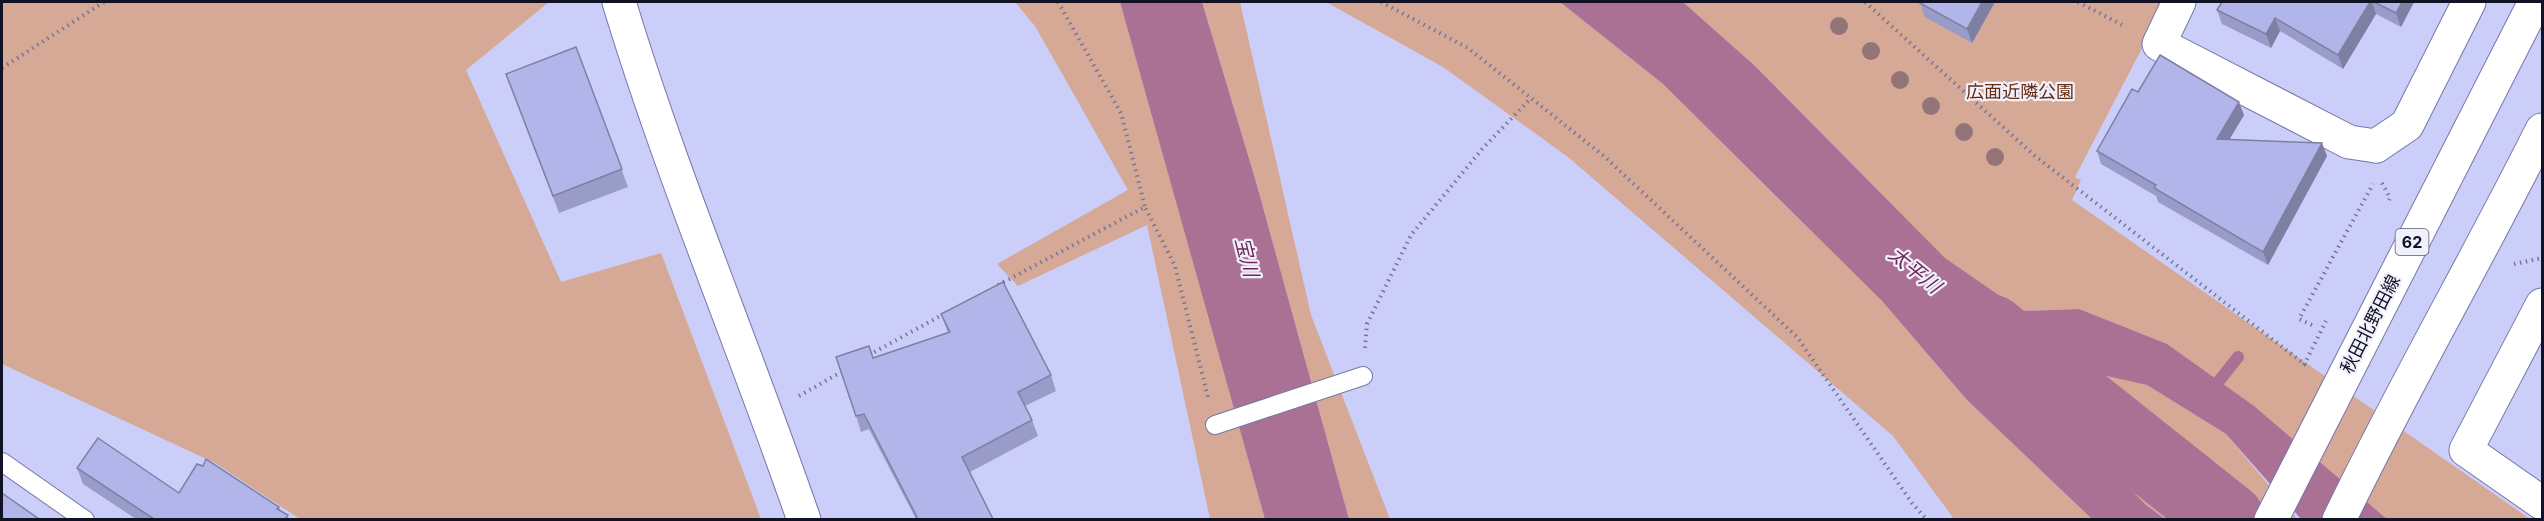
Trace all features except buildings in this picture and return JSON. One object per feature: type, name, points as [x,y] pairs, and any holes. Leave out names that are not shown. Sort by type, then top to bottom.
[{"type":"main road","points":[[619,2],[646,93],[768,414],[804,519]]},
{"type":"main road","points":[[2179,2],[2159,44],[2349,142],[2377,161],[2407,125],[2469,2]]},
{"type":"main road","name":"秋田北野田線","points":[[2271,519],[2321,417],[2535,2]]},
{"type":"main road","points":[[2339,519],[2372,451],[2490,233],[2542,130]]},
{"type":"main road","points":[[2542,305],[2466,450],[2542,503]]},
{"type":"lane","points":[[1215,425],[1363,376]]},
{"type":"lane","points":[[2,462],[85,519]]},
{"type":"path","points":[[2,68],[104,2]]},
{"type":"path","points":[[1058,2],[1121,113],[1144,207],[1175,266],[1215,425]]},
{"type":"path","points":[[1381,2],[1468,48],[1605,157],[1797,337],[1912,503],[1927,519]]},
{"type":"path","points":[[1865,2],[2035,156],[2304,364],[2338,386]]},
{"type":"path","points":[[2078,2],[2159,44]]},
{"type":"path","points":[[1363,376],[1367,324],[1411,235],[1483,148],[1531,98]]},
{"type":"path","points":[[2377,161],[2390,198],[2385,208]]},
{"type":"path","points":[[2312,325],[2299,319],[2377,161]]},
{"type":"path","points":[[992,288],[1144,207]]},
{"type":"path","points":[[860,361],[951,310]]},
{"type":"path","points":[[2321,417],[2304,364],[2331,312]]},
{"type":"path","points":[[768,414],[849,367]]},
{"type":"green space","points":[[2,2],[549,2],[466,70],[561,282],[661,253],[761,519],[300,519],[215,463],[2,364]]},
{"type":"green space","points":[[1015,2],[1120,2],[1268,519],[1210,519],[1147,225],[1018,286],[997,264],[1128,190],[1035,26]]},
{"type":"green space","points":[[1202,2],[1240,2],[1311,315],[1390,519],[1349,519],[1256,182]]},
{"type":"green space","points":[[1326,2],[1560,2],[1663,84],[1882,301],[1967,400],[2092,519],[1954,519],[1893,436],[1568,157],[1443,67]]},
{"type":"green space","name":"広面近隣公園","points":[[1683,2],[2166,2],[2075,177],[2081,180],[2072,200],[2530,519],[2387,519],[2262,413],[2079,309],[2022,311],[1945,258],[1754,65]]},
{"type":"green space","points":[[2079,370],[2147,385],[2226,434],[2297,519],[2165,519],[2145,504],[2060,417]]},
{"type":"water","name":"宝川","points":[[1120,2],[1202,2],[1256,182],[1349,519],[1265,519]]},
{"type":"water","points":[[1560,2],[1683,2],[1754,65],[1945,258],[2022,311],[2079,309],[2167,344],[2254,406],[2387,519],[2301,519],[2226,434],[2147,385],[2079,370],[2060,417],[2145,504],[2165,519],[2092,519],[1967,400],[1882,301],[1663,84]]},
{"type":"waterway","name":"太平川","points":[[1990,331],[2228,520]]},
{"type":"waterway","points":[[2219,381],[2238,357]]}]
